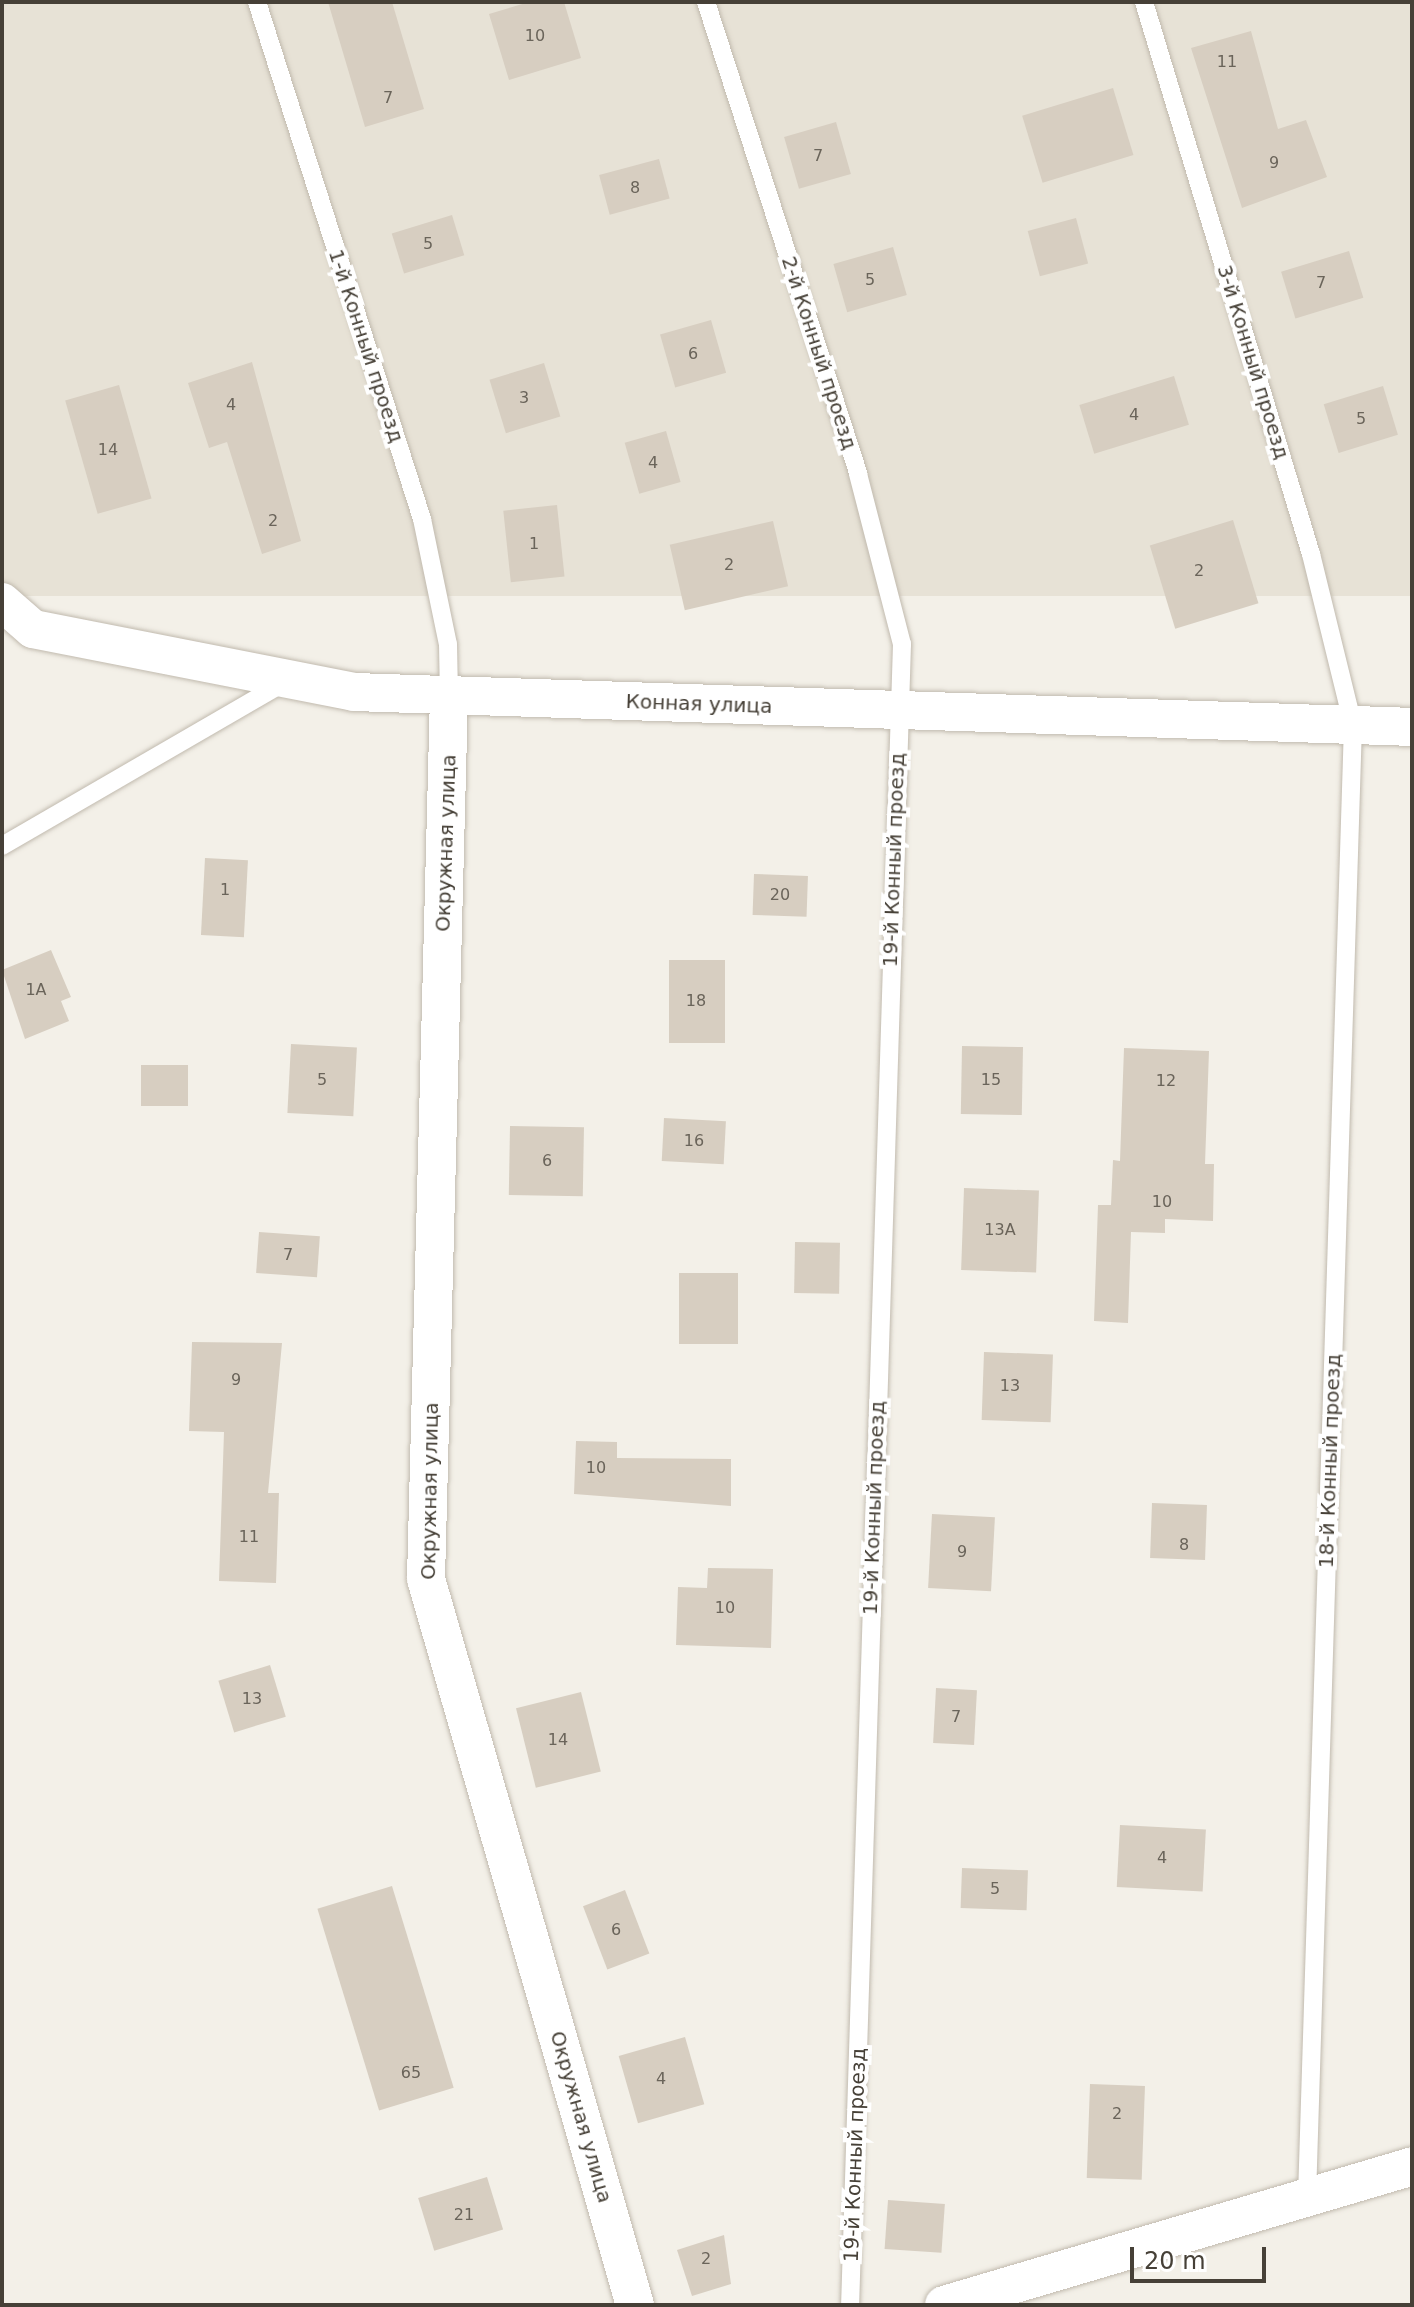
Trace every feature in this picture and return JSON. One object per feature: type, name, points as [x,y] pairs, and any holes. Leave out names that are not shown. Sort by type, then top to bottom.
[{"type":"street","name":"Конная улица","points":[[2,602],[33,629],[354,692],[1412,727]]},
{"type":"street","name":"Окружная улица","points":[[449,695],[426,1579],[635,2305]]},
{"type":"street","points":[[944,2305],[1412,2166]]},
{"type":"lane","name":"1-й Конный проезд","points":[[257,2],[422,519],[448,644],[449,695]]},
{"type":"lane","name":"2-й Конный проезд","points":[[706,2],[858,474],[902,644],[899,710]]},
{"type":"lane","name":"3-й Конный проезд","points":[[1144,2],[1311,554],[1353,725]]},
{"type":"lane","points":[[2,846],[289,679]]},
{"type":"lane","name":"19-й Конный проезд","points":[[850,2305],[899,710]]},
{"type":"lane","name":"18-й Конный проезд","points":[[1307,2197],[1353,725]]},
{"type":"shaded area","points":[[2,2],[1412,2],[1412,596],[2,596]]},
{"type":"building","points":[[328,2],[392,2],[424,109],[365,127]]},
{"type":"building","points":[[529,2],[564,2],[581,58],[509,80],[489,14]]},
{"type":"building","points":[[1251,31],[1278,129],[1306,120],[1327,177],[1242,208],[1191,48]]},
{"type":"building","points":[[1113,88],[1133,155],[1043,183],[1022,116]]},
{"type":"building","points":[[836,122],[851,174],[799,189],[784,137]]},
{"type":"building","points":[[659,159],[670,199],[610,215],[599,175]]},
{"type":"building","points":[[452,215],[464,255],[404,274],[392,233]]},
{"type":"building","points":[[1076,218],[1088,263],[1040,276],[1028,231]]},
{"type":"building","points":[[893,247],[907,295],[847,312],[833,264]]},
{"type":"building","points":[[1349,251],[1363,298],[1295,319],[1281,272]]},
{"type":"building","points":[[711,320],[726,373],[675,387],[660,335]]},
{"type":"building","points":[[252,362],[301,541],[262,554],[227,442],[209,448],[188,383]]},
{"type":"building","points":[[544,363],[560,417],[506,433],[489,380]]},
{"type":"building","points":[[1174,376],[1189,425],[1094,454],[1079,405]]},
{"type":"building","points":[[119,385],[152,498],[98,514],[65,400]]},
{"type":"building","points":[[1383,386],[1398,435],[1339,453],[1324,404]]},
{"type":"building","points":[[666,431],[681,482],[639,494],[625,443]]},
{"type":"building","points":[[557,505],[565,577],[511,582],[503,511]]},
{"type":"building","points":[[1233,520],[1258,603],[1175,629],[1150,545]]},
{"type":"building","points":[[773,521],[788,586],[685,610],[670,545]]},
{"type":"building","points":[[205,858],[248,860],[244,937],[201,935]]},
{"type":"building","points":[[754,874],[808,876],[807,917],[753,915]]},
{"type":"building","points":[[51,950],[71,997],[61,1001],[69,1021],[25,1039],[2,970]]},
{"type":"building","points":[[669,960],[725,960],[725,1043],[669,1043]]},
{"type":"building","points":[[291,1044],[357,1047],[353,1116],[287,1113]]},
{"type":"building","points":[[962,1046],[1023,1047],[1022,1115],[961,1114]]},
{"type":"building","points":[[1124,1048],[1209,1051],[1205,1164],[1214,1164],[1213,1221],[1165,1219],[1165,1233],[1131,1232],[1128,1323],[1094,1321],[1098,1205],[1111,1205],[1113,1160],[1120,1161]]},
{"type":"building","points":[[141,1065],[188,1065],[188,1106],[141,1106]]},
{"type":"building","points":[[664,1118],[726,1121],[724,1164],[662,1161]]},
{"type":"building","points":[[510,1126],[584,1127],[583,1196],[509,1195]]},
{"type":"building","points":[[964,1188],[1039,1191],[1036,1273],[961,1270]]},
{"type":"building","points":[[259,1232],[320,1236],[317,1277],[256,1273]]},
{"type":"building","points":[[795,1242],[840,1243],[839,1294],[794,1293]]},
{"type":"building","points":[[679,1273],[738,1273],[738,1344],[679,1344]]},
{"type":"building","points":[[192,1342],[282,1343],[268,1493],[279,1493],[276,1583],[219,1581],[224,1432],[189,1431]]},
{"type":"building","points":[[984,1352],[1053,1354],[1051,1422],[982,1420]]},
{"type":"building","points":[[576,1441],[617,1442],[617,1458],[731,1459],[731,1506],[574,1494]]},
{"type":"building","points":[[1152,1503],[1207,1505],[1205,1560],[1150,1558]]},
{"type":"building","points":[[932,1514],[995,1517],[991,1591],[928,1588]]},
{"type":"building","points":[[708,1568],[773,1569],[771,1648],[676,1645],[678,1587],[707,1588]]},
{"type":"building","points":[[270,1665],[286,1717],[234,1732],[218,1681]]},
{"type":"building","points":[[936,1688],[977,1690],[974,1745],[933,1743]]},
{"type":"building","points":[[581,1692],[601,1772],[536,1788],[516,1708]]},
{"type":"building","points":[[1120,1825],[1206,1830],[1203,1891],[1117,1887]]},
{"type":"building","points":[[962,1868],[1028,1870],[1027,1910],[961,1908]]},
{"type":"building","points":[[392,1886],[454,2088],[379,2111],[317,1909]]},
{"type":"building","points":[[625,1890],[649,1953],[607,1970],[583,1906]]},
{"type":"building","points":[[685,2037],[704,2104],[638,2123],[619,2056]]},
{"type":"building","points":[[1090,2084],[1145,2086],[1142,2180],[1087,2178]]},
{"type":"building","points":[[487,2177],[503,2230],[434,2251],[418,2198]]},
{"type":"building","points":[[888,2200],[945,2204],[941,2253],[885,2249]]},
{"type":"building","points":[[724,2235],[731,2284],[692,2296],[677,2250]]}]
